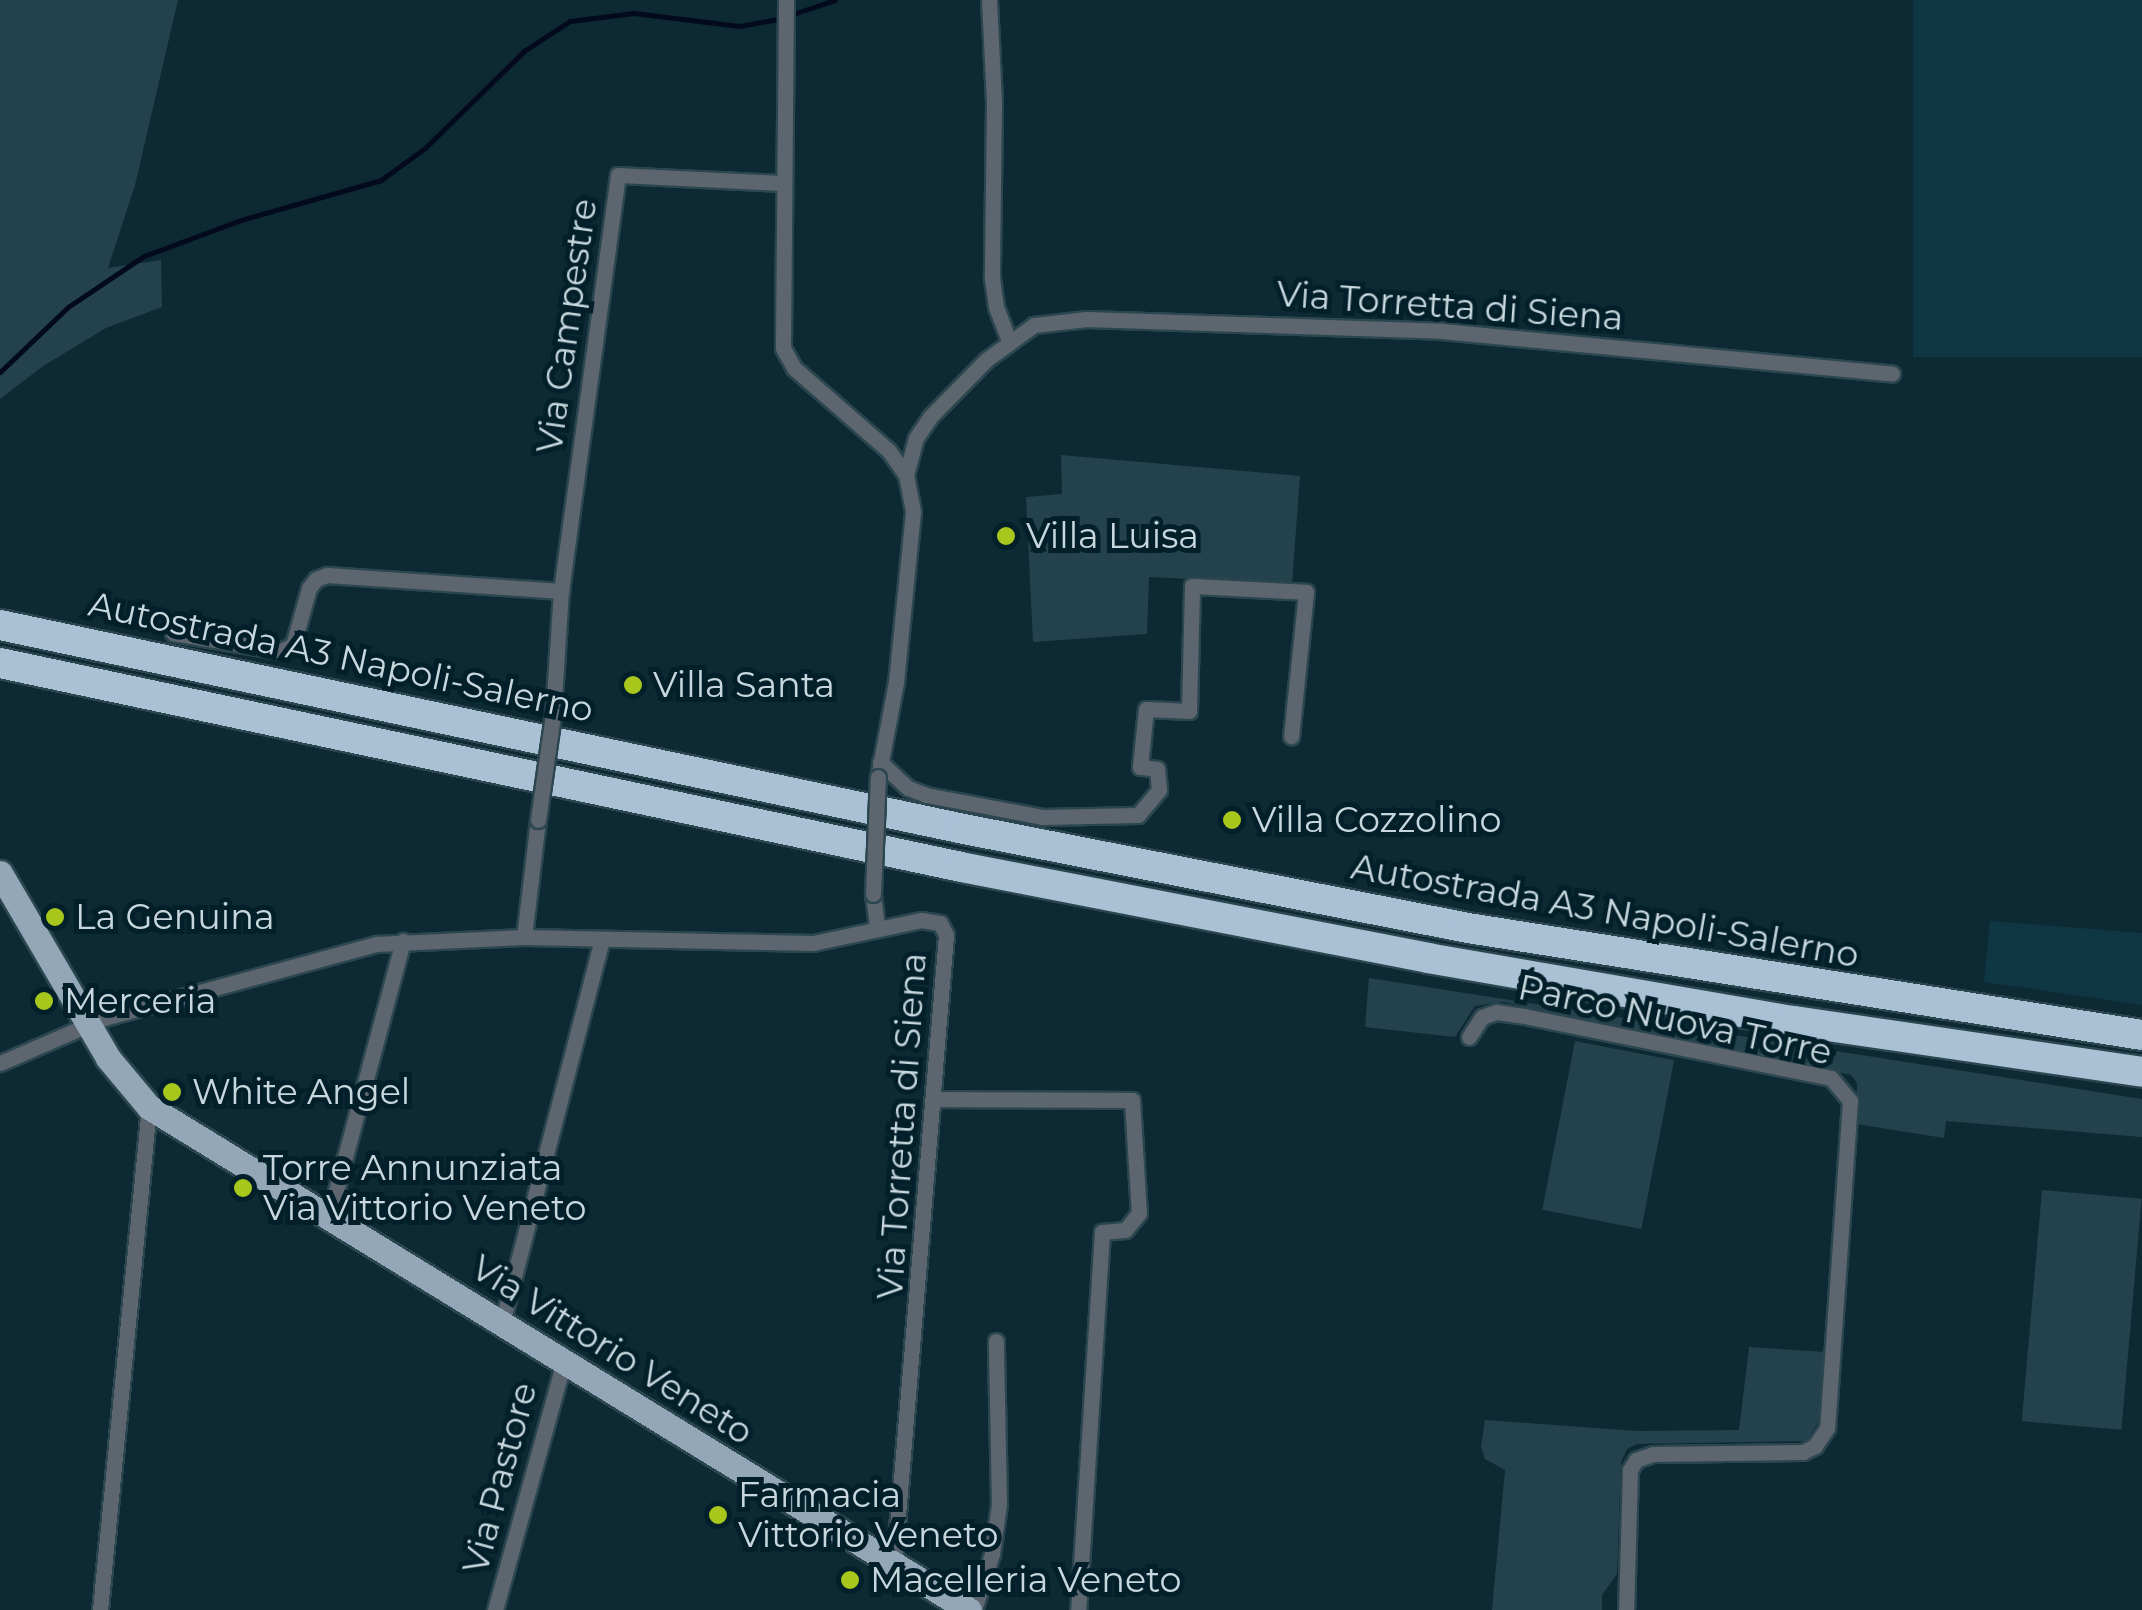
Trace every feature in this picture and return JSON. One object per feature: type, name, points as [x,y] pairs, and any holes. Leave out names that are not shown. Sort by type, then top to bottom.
[{"type":"highway","name":"Autostrada A3 Napoli-Salerno","points":[[0,625],[964,829],[1468,928],[2142,1035]]},
{"type":"highway","points":[[0,664],[981,870],[1428,958],[1776,1018],[2142,1072]]},
{"type":"main road","name":"Via Vittorio Veneto","points":[[0,872],[89,1025],[128,1086],[149,1108],[972,1610]]},
{"type":"street","points":[[786,0],[783,348],[794,368],[889,452],[906,475]]},
{"type":"street","points":[[988,0],[994,103],[992,278],[996,306],[1009,341]]},
{"type":"street","name":"Via Campestre","points":[[524,937],[554,714],[561,591],[618,175],[784,184]]},
{"type":"street","name":"Via Torretta di Siena","points":[[894,1564],[946,936],[940,924],[921,920],[877,928],[873,894],[879,770],[896,682],[913,512],[906,475],[916,438],[930,417],[1009,341],[1034,325],[1147,319],[1441,331],[1892,374]]},
{"type":"street","points":[[173,633],[281,651],[293,645],[309,588],[316,579],[327,575],[561,591]]},
{"type":"street","points":[[879,770],[926,795],[1042,818],[1138,815],[1159,790],[1157,769],[1140,767],[1146,709],[1189,711],[1192,586],[1306,592],[1291,736]]},
{"type":"street","points":[[0,1063],[43,1040],[89,1025],[342,952],[402,941],[524,937],[814,943],[877,928]]},
{"type":"street","points":[[502,1323],[602,940]]},
{"type":"street","points":[[329,1218],[402,941]]},
{"type":"street","name":"Parco Nuova Torre","points":[[1468,1037],[1482,1017],[1496,1012],[1524,1016],[1831,1078],[1850,1101],[1827,1428],[1815,1446],[1804,1452],[1653,1454],[1636,1460],[1630,1470],[1626,1610]]},
{"type":"street","points":[[934,1098],[1132,1100],[1139,1213],[1125,1230],[1102,1232],[1078,1610]]},
{"type":"street","points":[[100,1610],[149,1108]]},
{"type":"street","points":[[972,1610],[992,1554],[999,1504],[996,1341]]},
{"type":"street","name":"Via Pastore","points":[[495,1610],[564,1361]]},
{"type":"shaded area","points":[[0,0],[178,0],[135,185],[108,268],[161,260],[162,307],[106,328],[43,366],[0,399]]},
{"type":"shaded area","points":[[1913,0],[2142,0],[2142,357],[1913,357]]},
{"type":"shaded area","points":[[1061,455],[1300,476],[1292,584],[1149,577],[1147,634],[1033,642],[1026,497],[1062,494]]},
{"type":"shaded area","points":[[1990,921],[2142,933],[2142,1005],[1984,982]]},
{"type":"shaded area","points":[[1369,978],[2142,1099],[2142,1137],[1946,1121],[1944,1138],[1856,1124],[1857,1083],[1851,1075],[1503,1002],[1475,1006],[1455,1037],[1365,1027]]},
{"type":"shaded area","points":[[1575,1041],[1674,1060],[1641,1229],[1542,1210]]},
{"type":"shaded area","points":[[2042,1190],[2142,1199],[2121,1430],[2022,1421]]},
{"type":"shaded area","points":[[1749,1347],[1825,1352],[1823,1414],[1807,1441],[1637,1444],[1627,1449],[1621,1462],[1617,1574],[1602,1595],[1602,1610],[1492,1610],[1505,1470],[1485,1459],[1481,1447],[1485,1420],[1637,1431],[1739,1430]]},
{"type":"waterway","points":[[793,14],[835,0]]},
{"type":"waterway","points":[[0,372],[68,307],[144,256],[241,220],[381,180],[425,148],[524,51],[570,21],[634,13],[739,26],[778,19]]},
{"type":"place","name":"Villa Luisa","points":[[1006,536]]},
{"type":"place","name":"Villa Santa","points":[[633,685]]},
{"type":"place","name":"Villa Cozzolino","points":[[1232,820]]},
{"type":"place","name":"La Genuina","points":[[55,917]]},
{"type":"place","name":"Merceria","points":[[44,1001]]},
{"type":"place","name":"White Angel","points":[[172,1092]]},
{"type":"place","name":"Torre Annunziata Via Vittorio Veneto","points":[[243,1188]]},
{"type":"place","name":"Farmacia Vittorio Veneto","points":[[718,1515]]},
{"type":"place","name":"Macelleria Veneto","points":[[850,1580]]}]
